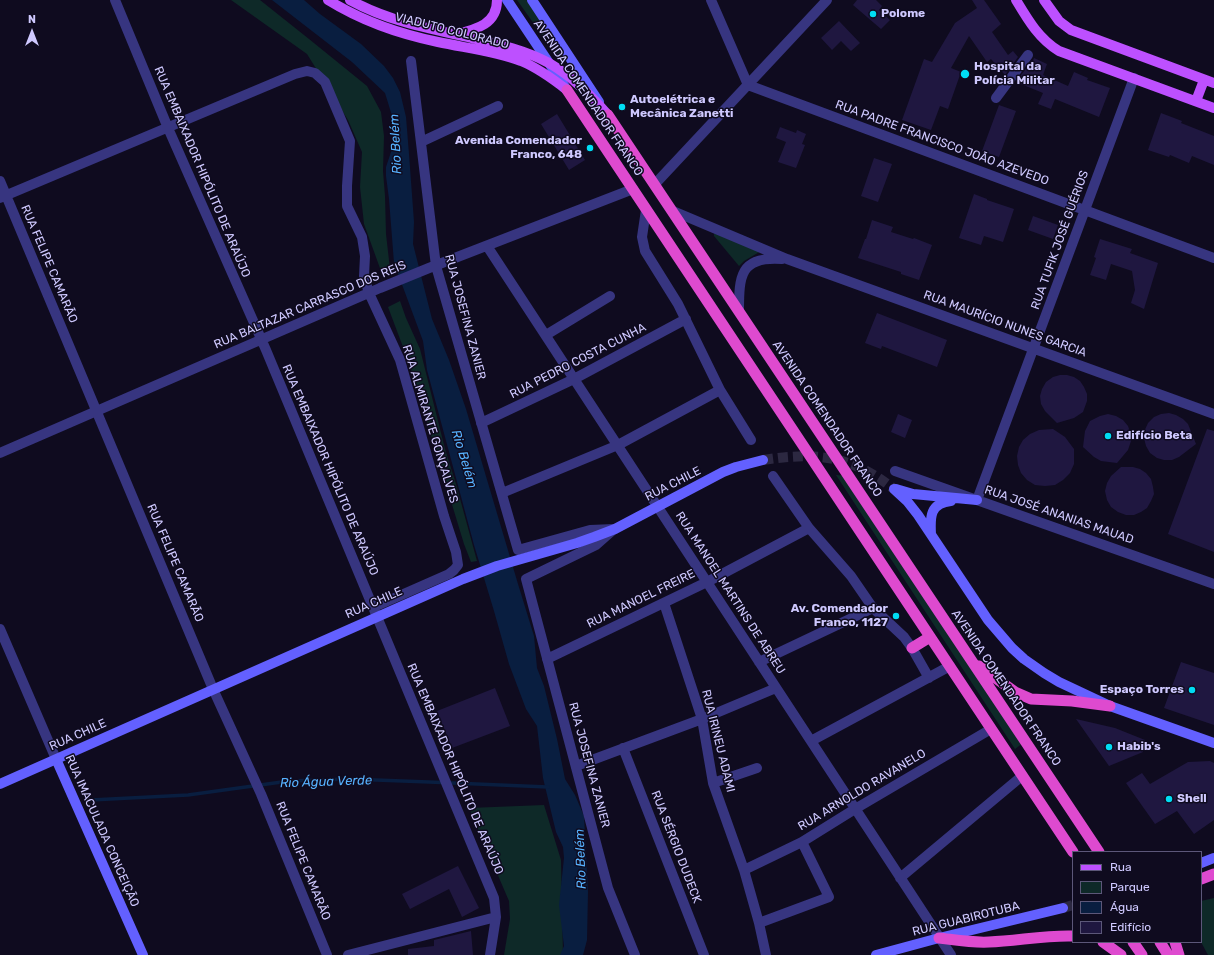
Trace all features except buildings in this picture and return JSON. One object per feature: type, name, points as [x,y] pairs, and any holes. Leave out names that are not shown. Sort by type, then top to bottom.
[{"type":"highway","name":"AVENIDA COMENDADOR FRANCO","points":[[567,90],[1072,851]]},
{"type":"highway","name":"AVENIDA COMENDADOR FRANCO","points":[[608,115],[1099,851]]},
{"type":"highway","points":[[912,648],[930,637]]},
{"type":"highway","points":[[973,661],[1015,692],[1031,699],[1072,701],[1110,706]]},
{"type":"highway","points":[[1202,878],[1214,874]]},
{"type":"highway","points":[[940,938],[989,942],[1052,936],[1072,936]]},
{"type":"highway","points":[[1105,943],[1121,955]]},
{"type":"highway","points":[[1134,943],[1142,955]]},
{"type":"highway","points":[[1161,943],[1168,955]]},
{"type":"highway","points":[[1175,943],[1179,955]]},
{"type":"main road","name":"VIADUTO COLORADO","points":[[328,0],[352,13],[394,31],[438,42],[494,53],[521,61],[547,75],[567,90]]},
{"type":"main road","name":"VIADUTO COLORADO","points":[[350,0],[398,21],[513,48],[549,63],[581,86],[608,115]]},
{"type":"main road","points":[[456,35],[478,29],[487,22],[494,15],[497,8],[497,0]]},
{"type":"main road","name":"AVENIDA COMENDADOR FRANCO","points":[[507,0],[567,90]]},
{"type":"main road","name":"AVENIDA COMENDADOR FRANCO","points":[[532,0],[608,115]]},
{"type":"main road","points":[[1016,0],[1035,30],[1051,46],[1214,108]]},
{"type":"main road","points":[[1044,0],[1059,21],[1071,30],[1209,82],[1196,102]]},
{"type":"main road","name":"RUA CHILE","points":[[0,784],[213,689],[375,612],[437,590],[496,566],[577,544],[615,529],[723,472],[763,460]]},
{"type":"main road","points":[[977,500],[914,494],[894,489],[907,501],[931,534],[988,620],[1012,648],[1036,668],[1071,688],[1110,706],[1214,743]]},
{"type":"main road","points":[[931,534],[931,514],[935,506],[949,501],[977,500]]},
{"type":"main road","name":"RUA IMACULADA CONCEIÇÃO","points":[[56,759],[143,955]]},
{"type":"main road","points":[[1202,863],[1214,858]]},
{"type":"main road","name":"RUA GUABIROTUBA","points":[[876,955],[1063,908]]},
{"type":"street","name":"RUA EMBAIXADOR HIPÓLITO DE ARAÚJO","points":[[115,0],[168,128],[262,340],[494,898],[496,916],[490,955]]},
{"type":"street","points":[[711,0],[748,85]]},
{"type":"street","points":[[655,184],[827,0]]},
{"type":"street","points":[[996,98],[1028,54]]},
{"type":"street","name":"RUA JOSEFINA ZANIER","points":[[411,61],[421,142],[433,267],[518,550],[590,530],[615,529]]},
{"type":"street","name":"RUA ALMIRANTE GONÇALVES","points":[[3,197],[295,74],[308,71],[315,73],[325,82],[350,141],[347,186],[348,206],[362,237],[365,256],[364,276],[369,293],[400,360],[444,516],[456,552],[458,564],[449,574],[375,612]]},
{"type":"street","name":"RUA TUFIK JOSÉ GUÉRIOS","points":[[977,500],[1134,78]]},
{"type":"street","name":"RUA PADRE FRANCISCO JOÃO AZEVEDO","points":[[748,85],[1214,258]]},
{"type":"street","points":[[421,142],[498,106]]},
{"type":"street","name":"RUA FELIPE CAMARÃO","points":[[0,180],[3,197],[97,411],[213,689],[261,794],[327,955]]},
{"type":"street","name":"RUA BALTAZAR CARRASCO DOS REIS","points":[[0,453],[380,288],[633,189]]},
{"type":"street","points":[[646,210],[642,237],[645,251],[673,295],[720,390],[751,440]]},
{"type":"street","name":"RUA MAURÍCIO NUNES GARCIA","points":[[673,211],[787,259],[1214,414]]},
{"type":"street","name":"RUA MANOEL MARTINS DE ABREU","points":[[487,246],[951,955]]},
{"type":"street","name":"RUA MAURÍCIO NUNES GARCIA","points":[[739,311],[740,280],[746,269],[758,261],[787,259]]},
{"type":"street","points":[[546,335],[610,296]]},
{"type":"street","name":"RUA PEDRO COSTA CUNHA","points":[[481,423],[574,379],[686,320]]},
{"type":"street","points":[[502,493],[618,445],[720,390]]},
{"type":"street","name":"RUA JOSÉ ANANIAS MAUAD","points":[[895,471],[1214,584]]},
{"type":"street","points":[[773,476],[809,528],[851,576],[873,608],[904,637],[929,678]]},
{"type":"street","name":"RUA MANOEL FREIRE","points":[[547,659],[707,582],[809,528]]},
{"type":"street","name":"RUA JOSEFINA ZANIER","points":[[615,529],[596,545],[526,579],[608,888],[634,955]]},
{"type":"street","name":"RUA IRINEU ADAMI","points":[[664,603],[702,719],[713,782],[744,870],[759,923],[766,955]]},
{"type":"street","points":[[759,662],[873,608]]},
{"type":"street","name":"RUA IMACULADA CONCEIÇÃO","points":[[0,629],[56,759]]},
{"type":"street","points":[[811,741],[950,666]]},
{"type":"street","points":[[576,766],[702,719],[776,688]]},
{"type":"street","name":"RUA ARNOLDO RAVANELO","points":[[744,870],[802,842],[991,729]]},
{"type":"street","name":"RUA SÉRGIO DUDECK","points":[[623,748],[704,955]]},
{"type":"street","points":[[713,782],[756,768]]},
{"type":"street","points":[[900,878],[1022,776]]},
{"type":"street","points":[[759,923],[829,897],[802,842]]},
{"type":"street","points":[[348,955],[496,916]]},
{"type":"green space","points":[[231,0],[260,0],[367,86],[381,112],[384,136],[383,171],[386,234],[390,269],[381,271],[364,224],[360,187],[362,152],[348,120],[307,54]]},
{"type":"green space","points":[[517,0],[527,0],[567,59],[556,55]]},
{"type":"green space","points":[[715,233],[761,251],[744,261],[739,266],[714,236]]},
{"type":"green space","points":[[400,301],[420,349],[445,449],[477,561],[471,562],[464,544],[409,363],[388,307]]},
{"type":"green space","points":[[836,475],[847,476],[1023,743],[1015,749]]},
{"type":"green space","points":[[544,805],[561,860],[563,955],[504,955],[510,919],[509,901],[469,808]]},
{"type":"green space","points":[[1214,898],[1214,955],[1208,955],[1202,943],[1202,901]]},
{"type":"water","name":"Rio Belém","points":[[272,0],[304,0],[320,14],[361,44],[384,66],[393,78],[400,92],[406,117],[414,222],[413,244],[432,319],[449,360],[466,409],[534,636],[537,668],[544,686],[565,779],[575,795],[584,816],[588,892],[587,940],[583,955],[560,955],[564,946],[559,905],[564,858],[563,847],[556,832],[543,778],[537,726],[526,709],[509,664],[474,545],[427,370],[423,341],[394,263],[386,167],[395,140],[393,119],[385,93],[352,62]]},
{"type":"waterway","name":"Rio Água Verde","points":[[91,800],[188,795],[289,781],[349,779],[548,787]]},
{"type":"tunnel","points":[[763,460],[799,456],[832,459],[863,469],[894,489]]},
{"type":"tunnel","points":[[1063,908],[1072,905]]},
{"type":"place","name":"Polome","points":[[873,14]]},
{"type":"place","name":"Hospital da Polícia Militar","points":[[965,74]]},
{"type":"place","name":"Autoelétrica e Mecânica Zanetti","points":[[622,107]]},
{"type":"place","name":"Avenida Comendador Franco, 648","points":[[590,148]]},
{"type":"place","name":"Edifício Beta","points":[[1108,436]]},
{"type":"place","name":"Av. Comendador Franco, 1127","points":[[896,616]]},
{"type":"place","name":"Espaço Torres","points":[[1192,690]]},
{"type":"place","name":"Habib's","points":[[1109,747]]},
{"type":"place","name":"Shell","points":[[1169,799]]}]
